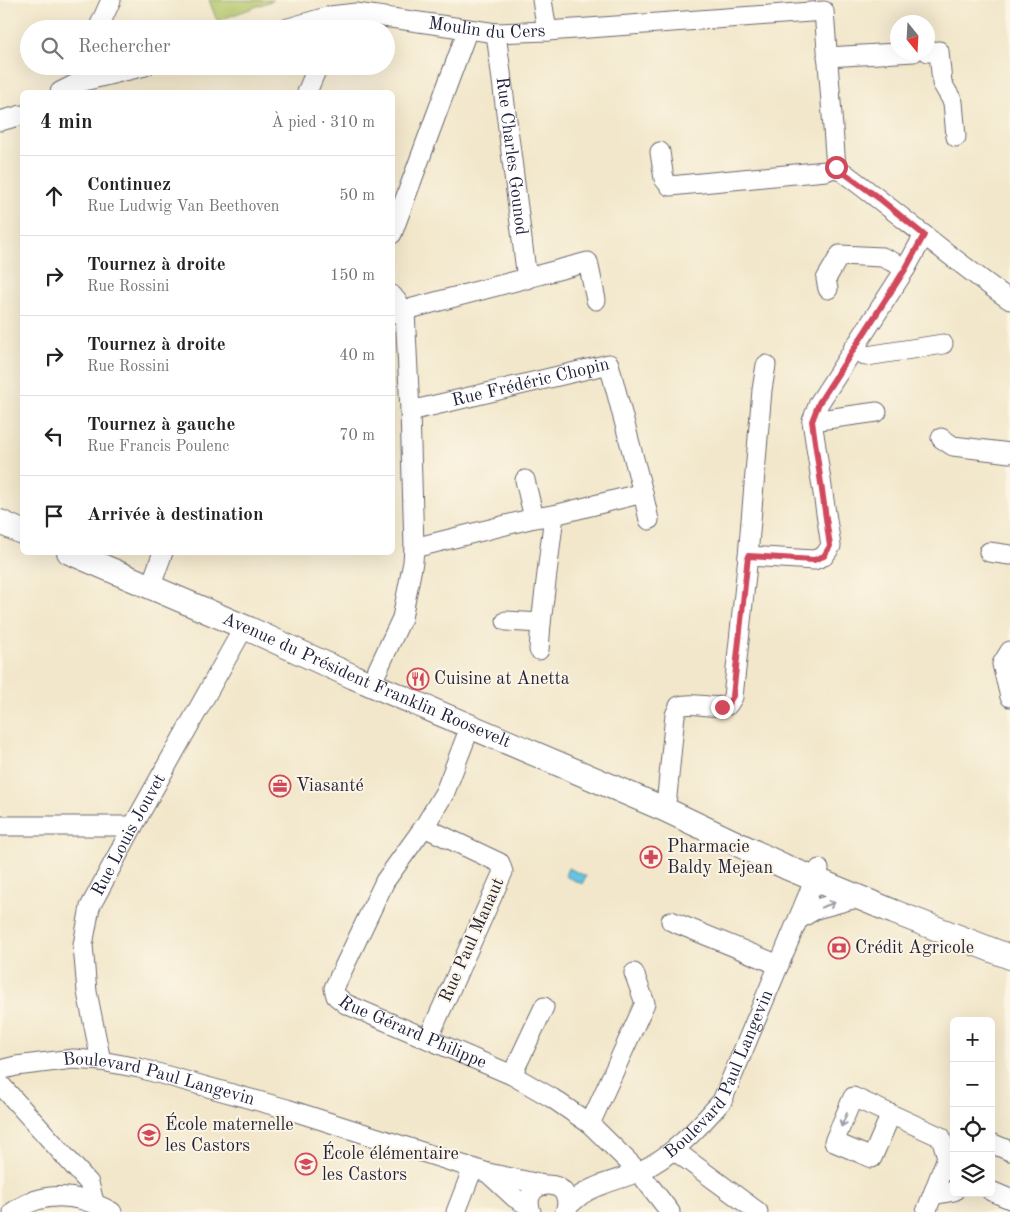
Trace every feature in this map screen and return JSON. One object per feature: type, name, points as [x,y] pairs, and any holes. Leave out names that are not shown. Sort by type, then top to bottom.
[{"type":"main road","points":[[0,522],[20,531]]},
{"type":"main road","name":"Avenue du Président Franklin Roosevelt","points":[[76,555],[470,727],[664,809],[794,857],[817,873],[860,897],[1010,958]]},
{"type":"main road","name":"Avenue du Président Franklin Roosevelt","points":[[817,873],[1010,944]]},
{"type":"street","points":[[102,20],[111,0]]},
{"type":"street","points":[[542,0],[552,30]]},
{"type":"street","points":[[824,5],[836,167],[1010,300]]},
{"type":"street","name":"Moulin du Cers","points":[[337,20],[356,13],[496,33],[552,30],[824,5]]},
{"type":"street","points":[[395,226],[468,29]]},
{"type":"street","name":"Rue Charles Gounod","points":[[496,33],[527,279]]},
{"type":"street","points":[[935,51],[939,51],[942,84],[953,102],[956,137]]},
{"type":"street","points":[[827,57],[890,53]]},
{"type":"street","points":[[62,90],[80,75]]},
{"type":"street","points":[[308,90],[314,75]]},
{"type":"street","points":[[0,121],[20,116]]},
{"type":"street","points":[[660,152],[664,179],[670,186],[826,171],[836,167]]},
{"type":"street","points":[[748,556],[814,560],[824,556],[830,546],[812,421],[819,403],[906,268],[924,235]]},
{"type":"street","points":[[828,289],[826,278],[840,256],[882,257],[906,268]]},
{"type":"street","points":[[371,684],[402,618],[414,548],[410,411],[399,312],[588,262],[596,300]]},
{"type":"street","points":[[853,349],[867,356],[943,344]]},
{"type":"street","name":"Rue Frédéric Chopin","points":[[410,411],[609,364],[649,520]]},
{"type":"street","points":[[664,809],[676,715],[679,706],[687,704],[722,707],[728,704],[733,696],[748,556],[762,390],[766,365]]},
{"type":"street","points":[[812,421],[877,412]]},
{"type":"street","points":[[941,438],[953,446],[1010,453]]},
{"type":"street","points":[[525,480],[534,518]]},
{"type":"street","points":[[414,548],[534,518],[554,516],[642,493]]},
{"type":"street","points":[[539,650],[554,516]]},
{"type":"street","points":[[989,552],[1010,554]]},
{"type":"street","points":[[150,588],[162,555]]},
{"type":"street","points":[[506,621],[542,623]]},
{"type":"street","name":"Rue Louis Jouvet","points":[[101,1061],[87,992],[83,945],[90,907],[244,627]]},
{"type":"street","points":[[1010,651],[1002,664],[1010,698]]},
{"type":"street","name":"Rue Gérard Philippe","points":[[470,727],[445,792],[424,827],[385,880],[334,988],[336,996],[346,1004],[512,1075],[552,1098],[590,1124],[639,1172],[670,1212]]},
{"type":"street","points":[[0,826],[133,826]]},
{"type":"street","name":"Rue Paul Manaut","points":[[424,827],[500,863],[503,872],[428,1039]]},
{"type":"street","name":"Boulevard Paul Langevin","points":[[566,1210],[582,1195],[599,1186],[639,1172],[674,1150],[722,1101],[817,873]]},
{"type":"street","points":[[798,920],[816,909],[860,897]]},
{"type":"street","points":[[672,922],[779,965]]},
{"type":"street","points":[[590,1124],[646,1003],[634,973]]},
{"type":"street","points":[[512,1075],[544,1007]]},
{"type":"street","name":"Boulevard Paul Langevin","points":[[0,1070],[16,1066],[73,1059],[101,1061],[139,1068],[287,1109],[480,1171],[552,1187],[599,1186]]},
{"type":"street","points":[[0,1084],[88,1182],[94,1202]]},
{"type":"street","points":[[891,1114],[948,1135],[947,1157],[930,1204]]},
{"type":"street","points":[[995,1145],[1010,1151]]},
{"type":"street","points":[[674,1150],[758,1212]]},
{"type":"street","points":[[456,1212],[480,1171]]},
{"type":"street","name":"Boulevard Paul Langevin","points":[[480,1171],[530,1209]]},
{"type":"street","points":[[530,1209],[531,1195],[534,1190],[552,1187],[566,1198],[566,1210]]},
{"type":"street","points":[[930,1204],[950,1193]]},
{"type":"street","points":[[995,1193],[1010,1199]]},
{"type":"street","points":[[13,1212],[23,1205],[49,1196],[76,1197],[94,1202],[112,1212]]},
{"type":"green space","points":[[209,0],[274,0],[220,20],[217,20]]},
{"type":"water","points":[[568,868],[586,876],[582,884],[565,876]]},
{"type":"place","name":"Cuisine at Anetta","points":[[418,679]]},
{"type":"place","name":"Viasanté","points":[[280,786]]},
{"type":"place","name":"Pharmacie Baldy Mejean","points":[[651,857]]},
{"type":"place","name":"Crédit Agricole","points":[[839,948]]},
{"type":"place","name":"École maternelle les Castors","points":[[149,1135]]},
{"type":"place","name":"École élémentaire les Castors","points":[[306,1164]]},
{"type":"route","points":[[722,707],[728,704],[733,696],[748,556],[814,560],[824,556],[830,546],[812,421],[819,403],[906,268],[924,235],[880,199],[836,167]]}]
